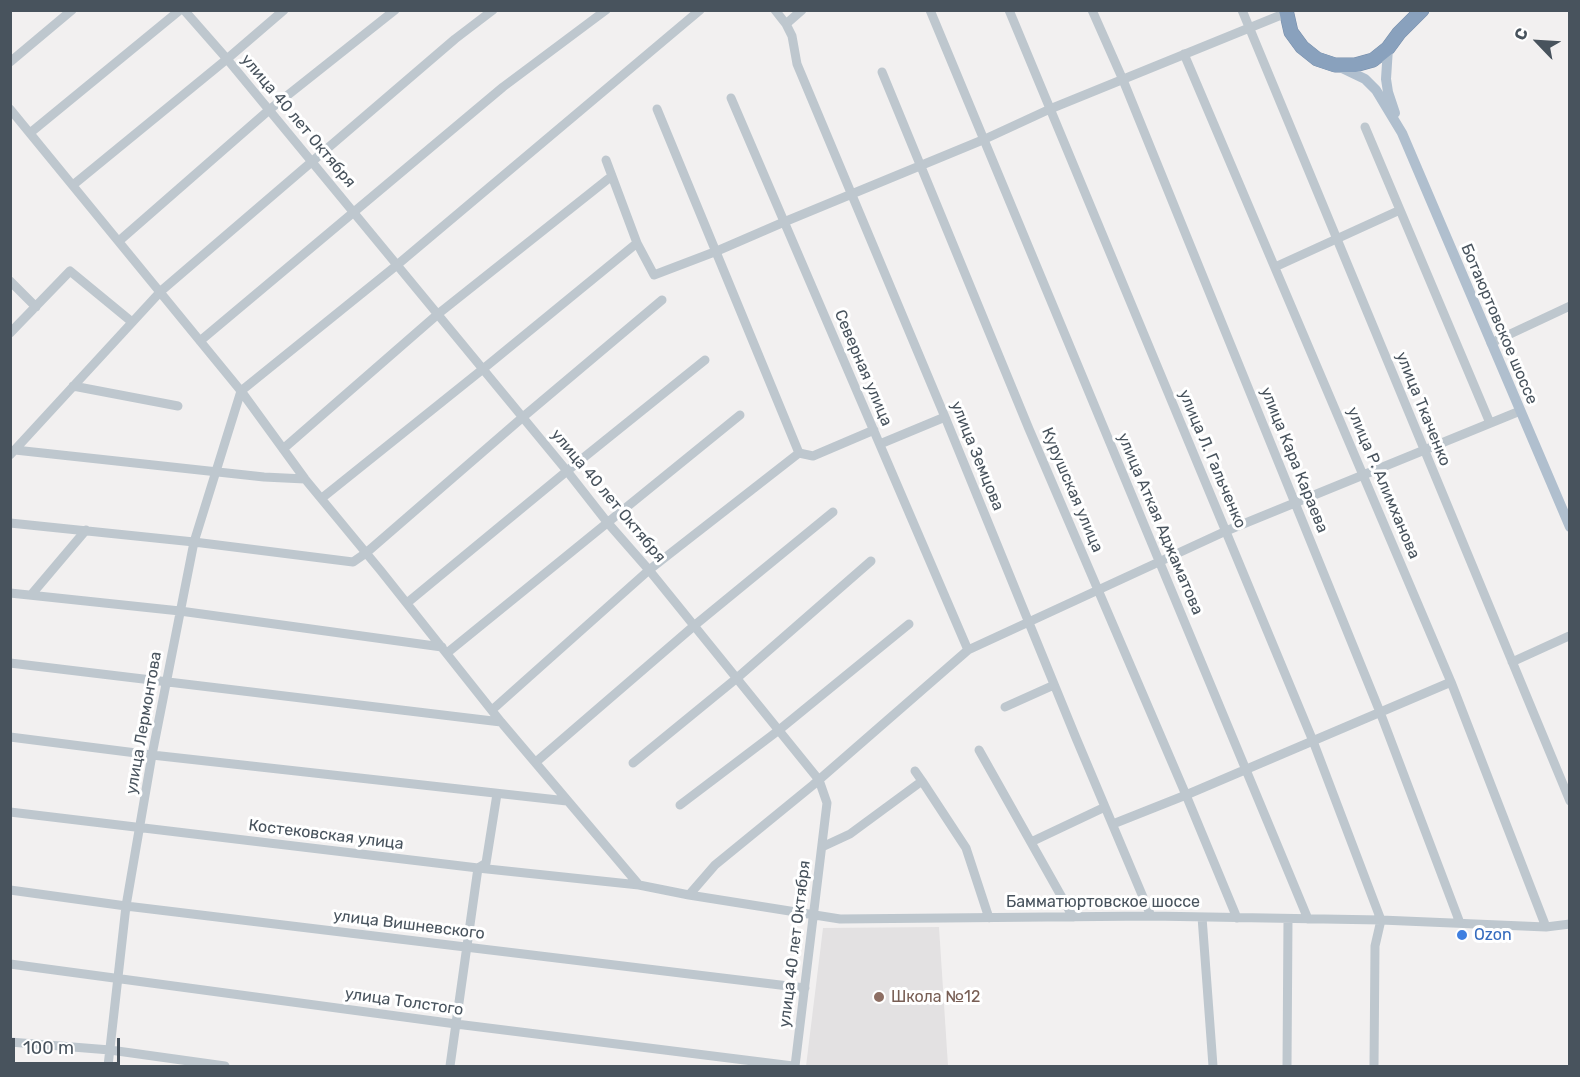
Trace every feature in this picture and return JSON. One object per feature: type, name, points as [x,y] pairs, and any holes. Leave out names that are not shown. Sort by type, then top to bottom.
[{"type":"highway","points":[[1399,33],[1405,10]]},
{"type":"highway","points":[[1286,12],[1291,32],[1302,47],[1317,59],[1335,65],[1354,65],[1373,60],[1388,48],[1399,33],[1422,10]]},
{"type":"main road","points":[[1388,48],[1386,79],[1401,134]]},
{"type":"main road","points":[[1335,65],[1365,79],[1376,90],[1401,134]]},
{"type":"main road","name":"Ботаюртовское шоссе","points":[[1401,134],[1569,527]]},
{"type":"street","points":[[10,62],[72,10]]},
{"type":"street","points":[[30,133],[180,10]]},
{"type":"street","name":"улица 40 лет Октября","points":[[184,10],[523,417],[819,780],[827,803],[794,1066]]},
{"type":"street","points":[[73,185],[284,10]]},
{"type":"street","points":[[119,241],[269,110],[394,10]]},
{"type":"street","points":[[13,452],[160,291],[455,39],[493,10]]},
{"type":"street","points":[[200,340],[503,87],[606,10]]},
{"type":"street","points":[[241,391],[397,265],[700,10]]},
{"type":"street","name":"улица Земцова","points":[[775,10],[792,36],[797,64],[1151,916]]},
{"type":"street","points":[[786,24],[802,10]]},
{"type":"street","name":"улица Аткая Аджаматова","points":[[930,10],[1308,919]]},
{"type":"street","name":"улица Л. Гальченко","points":[[1009,10],[1313,741],[1382,920]]},
{"type":"street","name":"улица Кара Караева","points":[[1092,10],[1123,80],[1380,712],[1461,923]]},
{"type":"street","name":"улица Ткаченко","points":[[1242,10],[1569,801]]},
{"type":"street","points":[[606,160],[637,243],[654,275],[717,251],[985,139],[1050,109],[1286,12]]},
{"type":"street","name":"улица Р. Алимханова","points":[[1184,54],[1451,682],[1546,927]]},
{"type":"street","name":"Курушская улица","points":[[882,72],[1029,429],[1237,918]]},
{"type":"street","name":"Северная улица","points":[[731,98],[968,650]]},
{"type":"street","points":[[10,109],[241,391],[305,479],[407,603],[501,723],[639,885]]},
{"type":"street","points":[[657,109],[799,453]]},
{"type":"street","points":[[1365,127],[1490,423]]},
{"type":"street","points":[[283,449],[438,314],[608,179]]},
{"type":"street","points":[[1275,267],[1400,210]]},
{"type":"street","points":[[322,498],[637,243]]},
{"type":"street","points":[[10,333],[70,271],[132,322]]},
{"type":"street","points":[[10,281],[36,307]]},
{"type":"street","points":[[10,523],[194,542],[353,562],[662,300]]},
{"type":"street","points":[[1491,343],[1569,306]]},
{"type":"street","points":[[407,603],[705,360]]},
{"type":"street","points":[[73,386],[178,406]]},
{"type":"street","name":"улица Лермонтова","points":[[108,1066],[126,906],[180,611],[194,542],[241,391]]},
{"type":"street","points":[[689,895],[715,865],[819,780],[968,650],[1226,531],[1520,411]]},
{"type":"street","points":[[10,593],[180,611],[444,650],[740,415]]},
{"type":"street","points":[[880,444],[945,417]]},
{"type":"street","points":[[799,453],[813,456],[874,430]]},
{"type":"street","points":[[13,452],[305,479]]},
{"type":"street","points":[[492,710],[649,570],[799,453]]},
{"type":"street","points":[[536,762],[833,512]]},
{"type":"street","points":[[31,595],[86,531]]},
{"type":"street","points":[[633,763],[737,678],[871,561]]},
{"type":"street","points":[[680,805],[779,730],[909,624]]},
{"type":"street","points":[[1512,662],[1569,636]]},
{"type":"street","points":[[10,663],[501,723]]},
{"type":"street","points":[[1113,824],[1451,682]]},
{"type":"street","points":[[1005,707],[1054,685]]},
{"type":"street","points":[[10,737],[567,801]]},
{"type":"street","points":[[979,750],[1073,917]]},
{"type":"street","points":[[915,771],[966,848],[990,918]]},
{"type":"street","points":[[822,847],[850,834],[922,781]]},
{"type":"street","points":[[450,1066],[478,868],[486,863],[497,794]]},
{"type":"street","points":[[1031,842],[1106,807]]},
{"type":"street","name":"Костековская улица","points":[[10,812],[639,885]]},
{"type":"street","name":"Бамматюртовское шоссе","points":[[639,885],[840,919],[1151,916],[1382,920],[1546,927],[1569,924]]},
{"type":"street","name":"улица Вишневского","points":[[10,890],[805,988]]},
{"type":"street","points":[[1202,917],[1213,1066]]},
{"type":"street","points":[[1287,1066],[1288,919]]},
{"type":"street","points":[[1374,1066],[1376,946],[1382,920]]},
{"type":"street","name":"улица Толстого","points":[[10,964],[456,1024],[794,1066]]},
{"type":"street","points":[[10,1042],[110,1050],[225,1066]]},
{"type":"shaded area","name":"Школа №12","points":[[939,927],[948,1066],[806,1066],[823,928]]},
{"type":"place","name":"Ozon","points":[[1462,935]]},
{"type":"place","name":"Школа №12","points":[[879,997]]}]
